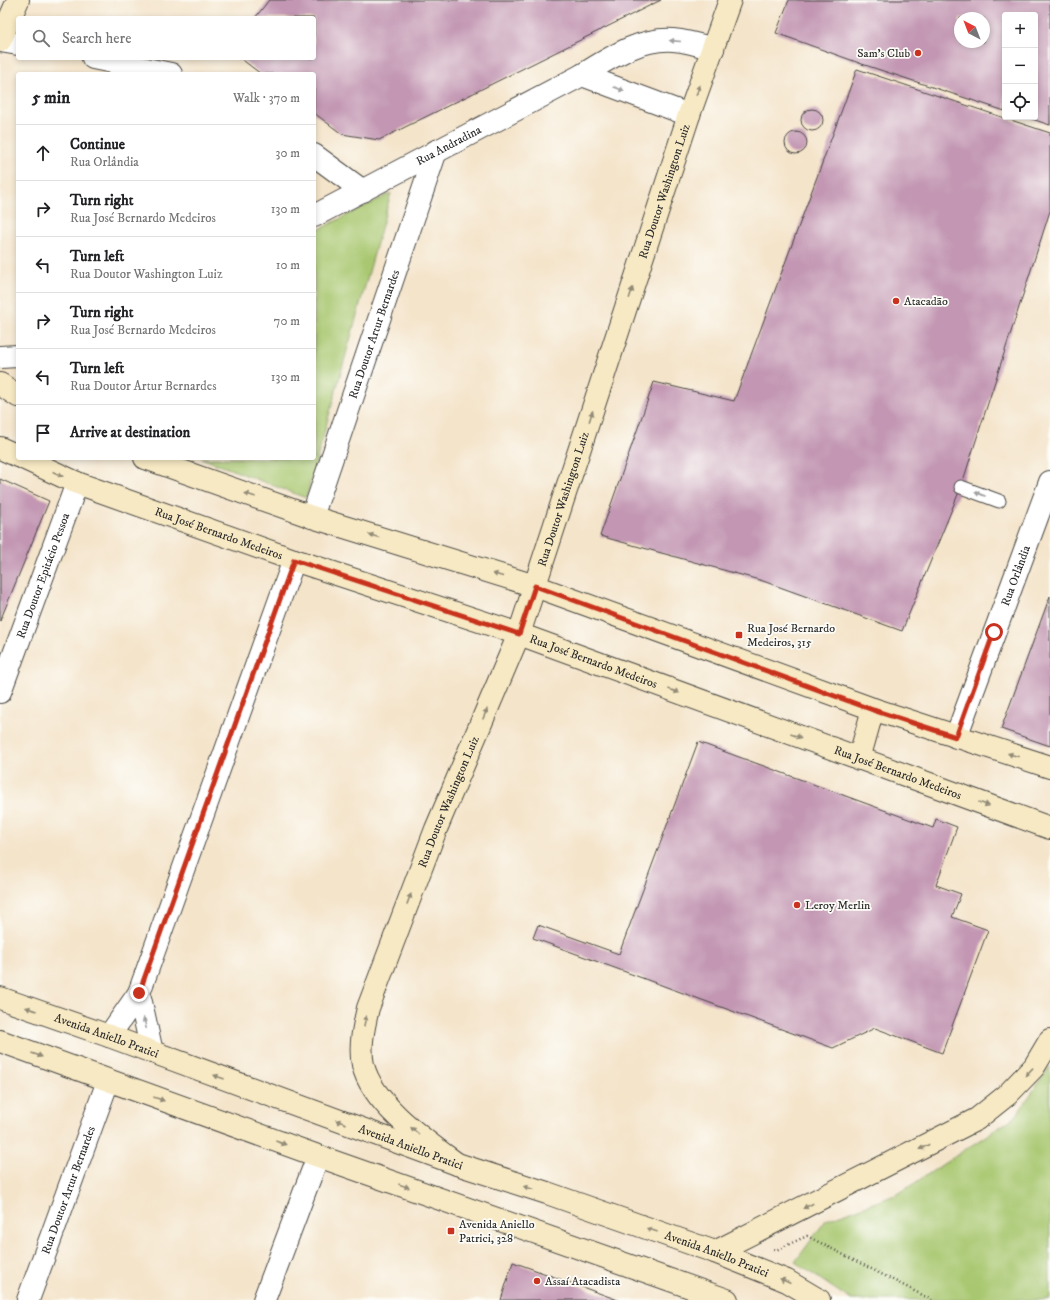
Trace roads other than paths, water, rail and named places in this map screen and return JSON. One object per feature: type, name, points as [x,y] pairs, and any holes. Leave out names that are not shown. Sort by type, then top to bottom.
[{"type":"main road","points":[[0,41],[18,0]]},
{"type":"main road","name":"Rua Doutor Washington Luiz","points":[[457,1164],[434,1147],[389,1108],[371,1084],[364,1066],[363,1028],[368,1008],[436,829],[519,634],[689,115],[730,0]]},
{"type":"main road","points":[[0,384],[16,395]]},
{"type":"main road","points":[[0,448],[16,455]]},
{"type":"main road","name":"Rua José Bernardo Medeiros","points":[[27,460],[77,483],[294,560],[519,634],[1050,828]]},
{"type":"main road","points":[[151,460],[312,517],[535,586],[873,710],[1050,767]]},
{"type":"main road","points":[[859,759],[873,710]]},
{"type":"main road","name":"Avenida Aniello Pratici","points":[[0,998],[109,1036],[457,1164],[546,1193],[715,1252],[787,1281],[819,1300]]},
{"type":"main road","points":[[715,1252],[752,1235],[977,1120],[1007,1095],[1028,1072],[1050,1040]]},
{"type":"main road","points":[[0,1041],[713,1297]]},
{"type":"street","name":"Rua Andradina","points":[[316,215],[582,75],[612,56],[638,45],[660,40],[675,40],[713,49]]},
{"type":"street","points":[[0,41],[16,44]]},
{"type":"street","points":[[103,60],[161,72]]},
{"type":"street","points":[[582,75],[689,115]]},
{"type":"street","name":"Rua Doutor Artur Bernardes","points":[[312,517],[436,152]]},
{"type":"street","points":[[316,156],[363,190]]},
{"type":"street","points":[[0,357],[16,356]]},
{"type":"street","name":"Rua Orlândia","points":[[956,737],[1050,482]]},
{"type":"street","name":"Rua Doutor Epitácio Pessoa","points":[[0,692],[77,483]]},
{"type":"street","points":[[109,1036],[139,993],[294,560]]},
{"type":"street","points":[[139,993],[152,1052]]},
{"type":"street","name":"Rua Doutor Artur Bernardes","points":[[28,1300],[108,1081]]},
{"type":"street","points":[[264,1300],[318,1156]]},
{"type":"lane","points":[[961,487],[999,501]]},
{"type":"place","name":"Sam's Club","points":[[918,53]]},
{"type":"place","name":"Atacadão","points":[[896,301]]},
{"type":"place","name":"Rua José Bernardo Medeiros, 315","points":[[739,635]]},
{"type":"place","name":"Leroy Merlin","points":[[797,905]]},
{"type":"place","name":"Avenida Aniello Patrici, 328","points":[[451,1231]]},
{"type":"place","name":"Assaí Atacadista","points":[[537,1281]]}]
